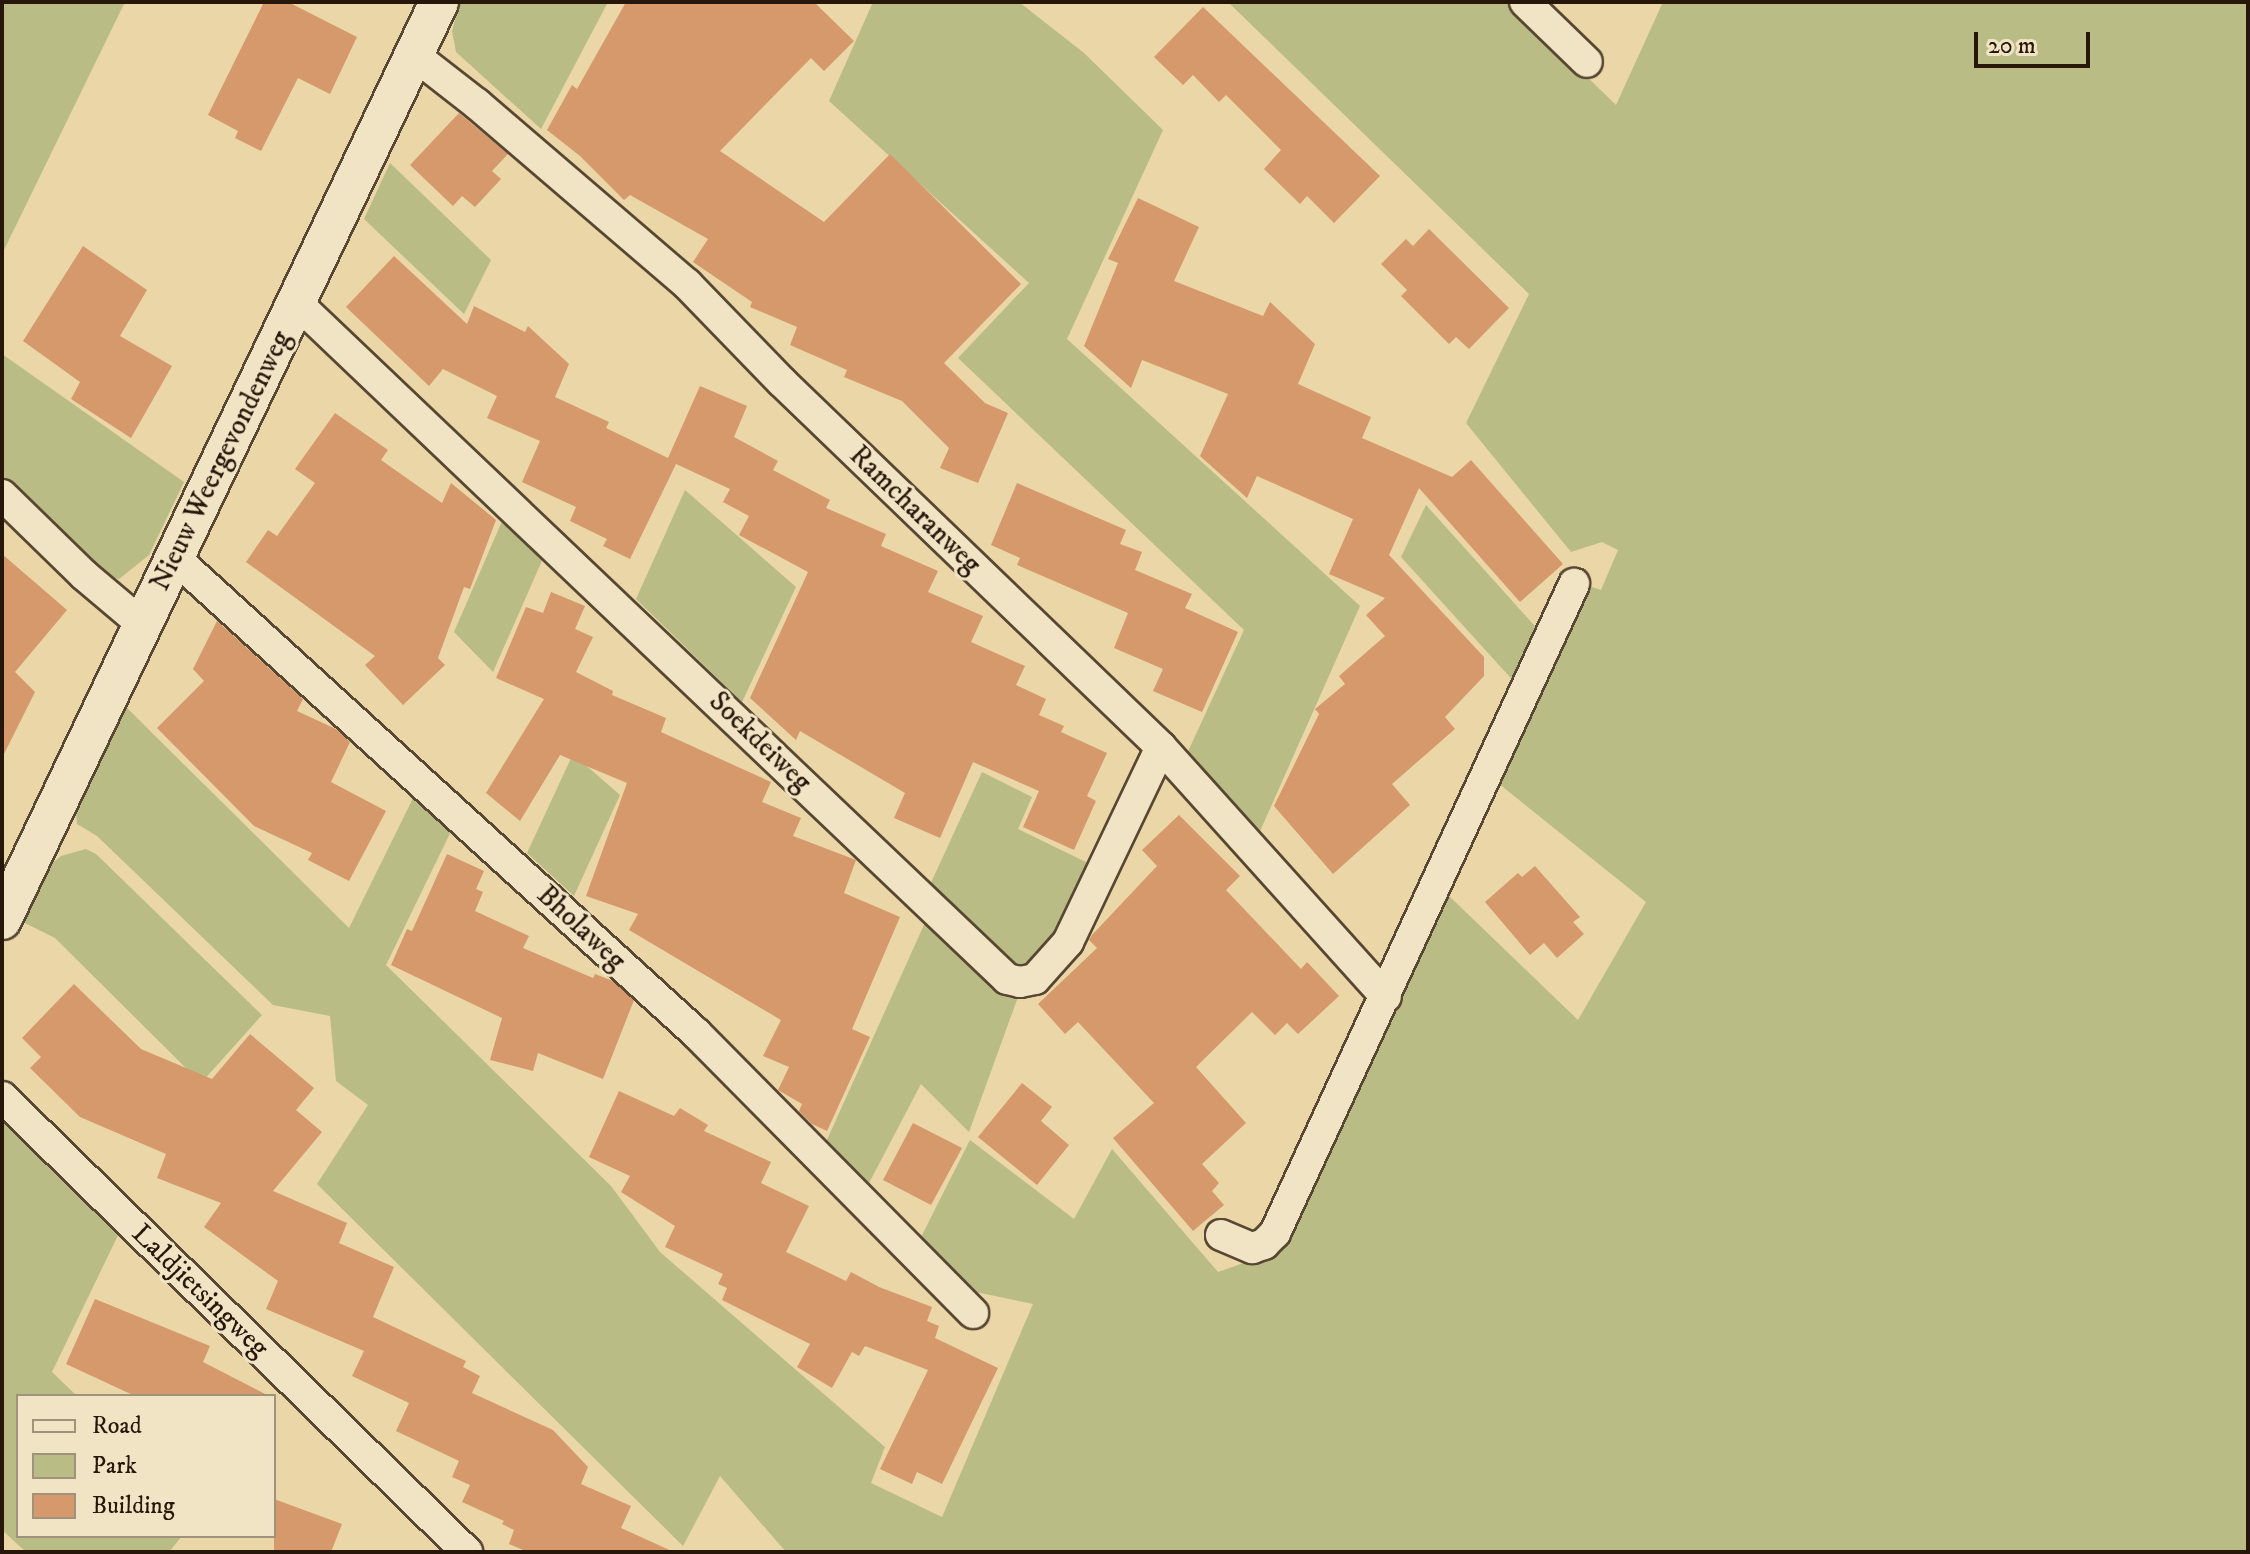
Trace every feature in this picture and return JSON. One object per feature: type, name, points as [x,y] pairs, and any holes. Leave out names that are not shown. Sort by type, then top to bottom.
[{"type":"street","name":"Nieuw Weergevondenweg","points":[[2,920],[439,2]]},
{"type":"street","points":[[1525,2],[1587,62]]},
{"type":"street","name":"Ramcharanweg","points":[[414,55],[477,104],[687,284],[782,382],[1161,747],[1386,997]]},
{"type":"street","name":"Soekdeiweg","points":[[297,303],[1007,979],[1020,982],[1035,979],[1068,942],[1161,747]]},
{"type":"street","points":[[2,495],[84,575],[142,624]]},
{"type":"street","name":"Bholaweg","points":[[175,558],[696,1033],[973,1313]]},
{"type":"street","points":[[1221,1235],[1252,1248],[1264,1244],[1275,1233],[1574,584]]},
{"type":"street","name":"Laldjietsingweg","points":[[2,1097],[467,1552]]},
{"type":"green space","points":[[2,2],[125,2],[2,254]]},
{"type":"green space","points":[[460,2],[608,2],[541,129],[456,52],[452,31]]},
{"type":"green space","points":[[873,2],[1019,2],[1084,53],[1163,130],[1067,339],[1360,606],[1257,838],[1185,758],[1244,630],[958,358],[1029,283],[829,101]]},
{"type":"green space","points":[[1228,2],[1510,2],[1616,105],[1663,2],[2248,2],[2248,1552],[786,1552],[720,1476],[683,1546],[317,1184],[368,1105],[336,1081],[330,1016],[273,1005],[97,836],[77,824],[76,812],[90,777],[126,707],[349,928],[421,782],[457,819],[386,965],[611,1186],[660,1252],[885,1447],[871,1483],[942,1517],[1033,1304],[966,1290],[918,1243],[970,1140],[1074,1219],[1112,1149],[1218,1272],[1278,1251],[1311,1194],[1448,895],[1578,1020],[1646,902],[1498,783],[1586,585],[1601,590],[1618,550],[1602,542],[1571,552],[1466,423],[1529,294]]},
{"type":"green space","points":[[390,163],[491,260],[464,314],[364,219]]},
{"type":"green space","points":[[2,354],[184,482],[149,555],[119,579],[103,576],[2,482]]},
{"type":"green space","points":[[685,490],[796,587],[742,702],[636,599]]},
{"type":"green space","points":[[509,505],[548,547],[493,672],[454,632]]},
{"type":"green space","points":[[1426,505],[1541,633],[1517,685],[1401,557]]},
{"type":"green space","points":[[573,754],[620,795],[574,896],[527,853]]},
{"type":"green space","points":[[982,772],[1032,797],[1018,829],[1092,865],[1065,924],[1033,965],[1022,967],[1008,962],[929,887]]},
{"type":"green space","points":[[86,849],[96,854],[262,1015],[201,1083],[55,938],[21,921],[50,865],[61,856]]},
{"type":"green space","points":[[928,916],[1000,990],[1018,997],[969,1132],[921,1084],[868,1185],[826,1142]]},
{"type":"green space","points":[[2,1107],[122,1227],[52,1372],[75,1394],[16,1394],[16,1538],[180,1538],[169,1552],[26,1552],[2,1530]]},
{"type":"building","points":[[264,2],[288,2],[357,37],[330,94],[298,78],[261,151],[235,138],[238,131],[208,115]]},
{"type":"building","points":[[626,2],[814,2],[854,41],[824,71],[811,58],[720,151],[824,222],[890,154],[1021,284],[944,363],[985,403],[1008,413],[978,483],[940,468],[949,448],[902,401],[844,377],[847,370],[790,345],[797,327],[750,307],[752,302],[693,262],[708,239],[630,195],[624,200],[580,156],[547,130],[572,85],[577,89]]},
{"type":"building","points":[[1203,7],[1380,176],[1334,223],[1307,196],[1300,204],[1264,169],[1281,150],[1226,95],[1219,102],[1193,75],[1183,85],[1154,57]]},
{"type":"building","points":[[459,113],[508,154],[492,171],[501,179],[475,207],[462,196],[453,206],[410,165]]},
{"type":"building","points":[[1138,198],[1199,227],[1174,281],[1263,316],[1270,302],[1315,344],[1298,384],[1371,417],[1362,438],[1452,477],[1471,460],[1563,564],[1520,602],[1419,488],[1389,555],[1484,657],[1484,676],[1445,717],[1455,729],[1392,784],[1410,805],[1333,874],[1274,806],[1319,714],[1315,709],[1345,684],[1339,676],[1385,636],[1366,615],[1385,598],[1329,574],[1353,519],[1257,476],[1247,498],[1200,456],[1228,394],[1142,360],[1131,388],[1084,346],[1118,263],[1108,259]]},
{"type":"building","points":[[1429,229],[1509,308],[1469,349],[1456,337],[1449,344],[1401,296],[1407,290],[1381,264],[1406,239],[1413,246]]},
{"type":"building","points":[[83,246],[147,290],[120,336],[172,366],[131,438],[71,399],[80,382],[23,341]]},
{"type":"building","points":[[394,256],[467,324],[474,306],[525,332],[528,326],[569,364],[555,397],[609,422],[606,428],[668,458],[700,386],[747,406],[734,437],[778,461],[773,470],[830,500],[826,508],[886,534],[881,546],[938,571],[928,592],[983,616],[971,642],[1025,666],[1016,685],[1046,699],[1039,715],[1064,726],[1061,732],[1107,753],[1087,796],[1096,801],[1074,850],[1023,827],[1039,791],[973,762],[940,838],[894,818],[905,793],[800,731],[796,740],[750,698],[808,572],[739,535],[749,516],[723,502],[730,489],[676,464],[630,559],[603,546],[607,539],[570,521],[576,507],[522,482],[540,441],[487,418],[497,396],[443,369],[429,386],[346,307]]},
{"type":"building","points":[[335,413],[388,450],[381,460],[442,503],[451,483],[496,520],[470,589],[464,587],[438,658],[445,665],[403,705],[365,665],[375,656],[246,562],[268,530],[277,536],[315,483],[295,469]]},
{"type":"building","points":[[1017,483],[1126,530],[1120,544],[1142,552],[1135,570],[1192,594],[1185,608],[1238,632],[1202,712],[1153,691],[1163,669],[1114,648],[1128,613],[1017,565],[1020,558],[991,545]]},
{"type":"building","points":[[2,554],[67,610],[15,672],[35,692],[2,758]]},
{"type":"building","points":[[551,592],[585,606],[575,629],[593,637],[576,672],[613,691],[612,695],[666,718],[661,732],[771,782],[762,802],[801,818],[793,836],[856,860],[844,893],[900,917],[852,1029],[870,1037],[827,1131],[812,1124],[799,1111],[802,1104],[778,1090],[789,1067],[763,1056],[781,1020],[629,930],[638,914],[586,896],[627,783],[560,755],[520,821],[486,793],[544,699],[496,678],[526,607],[543,613]]},
{"type":"building","points":[[217,621],[303,699],[297,711],[336,729],[350,742],[331,782],[386,811],[349,881],[308,860],[312,853],[254,826],[157,728],[204,681],[193,669]]},
{"type":"building","points":[[1179,815],[1240,876],[1226,890],[1301,969],[1307,962],[1339,996],[1298,1034],[1287,1023],[1275,1035],[1252,1012],[1196,1067],[1246,1123],[1202,1164],[1219,1183],[1212,1191],[1224,1205],[1193,1231],[1113,1138],[1154,1103],[1078,1022],[1065,1034],[1038,1004],[1097,948],[1089,940],[1092,935],[1157,866],[1142,850]]},
{"type":"building","points":[[447,854],[484,871],[476,889],[483,892],[475,911],[529,936],[523,948],[593,978],[595,974],[613,981],[634,1000],[603,1079],[538,1053],[533,1071],[490,1060],[502,1018],[391,965],[407,929],[412,931]]},
{"type":"building","points":[[1535,866],[1580,917],[1573,922],[1584,934],[1557,958],[1544,943],[1530,955],[1485,902],[1518,873],[1522,877]]},
{"type":"building","points":[[74,984],[141,1049],[212,1079],[250,1034],[314,1088],[296,1110],[322,1132],[273,1191],[347,1223],[339,1243],[394,1267],[373,1317],[466,1361],[463,1367],[480,1376],[472,1393],[553,1430],[588,1467],[581,1484],[631,1506],[621,1528],[674,1552],[528,1552],[509,1544],[514,1530],[502,1524],[504,1521],[462,1502],[470,1485],[452,1477],[459,1461],[396,1431],[409,1403],[352,1376],[364,1351],[266,1309],[278,1281],[204,1227],[221,1203],[157,1178],[166,1154],[80,1117],[30,1068],[41,1057],[22,1038]]},
{"type":"building","points":[[1022,1083],[1052,1107],[1041,1121],[1069,1145],[1037,1185],[978,1137]]},
{"type":"building","points":[[619,1091],[674,1116],[680,1108],[708,1125],[704,1131],[771,1162],[761,1183],[809,1206],[786,1252],[846,1281],[851,1272],[879,1287],[932,1307],[927,1321],[939,1326],[935,1338],[998,1368],[942,1484],[917,1472],[912,1484],[880,1469],[928,1370],[865,1346],[859,1356],[852,1352],[832,1388],[797,1367],[810,1344],[722,1300],[727,1288],[718,1284],[723,1274],[665,1247],[675,1226],[621,1192],[630,1176],[589,1157]]},
{"type":"building","points":[[913,1123],[962,1148],[931,1205],[883,1180]]},
{"type":"building","points":[[95,1299],[210,1346],[203,1362],[265,1394],[131,1394],[66,1364]]},
{"type":"building","points":[[276,1500],[342,1524],[331,1552],[274,1552]]}]
